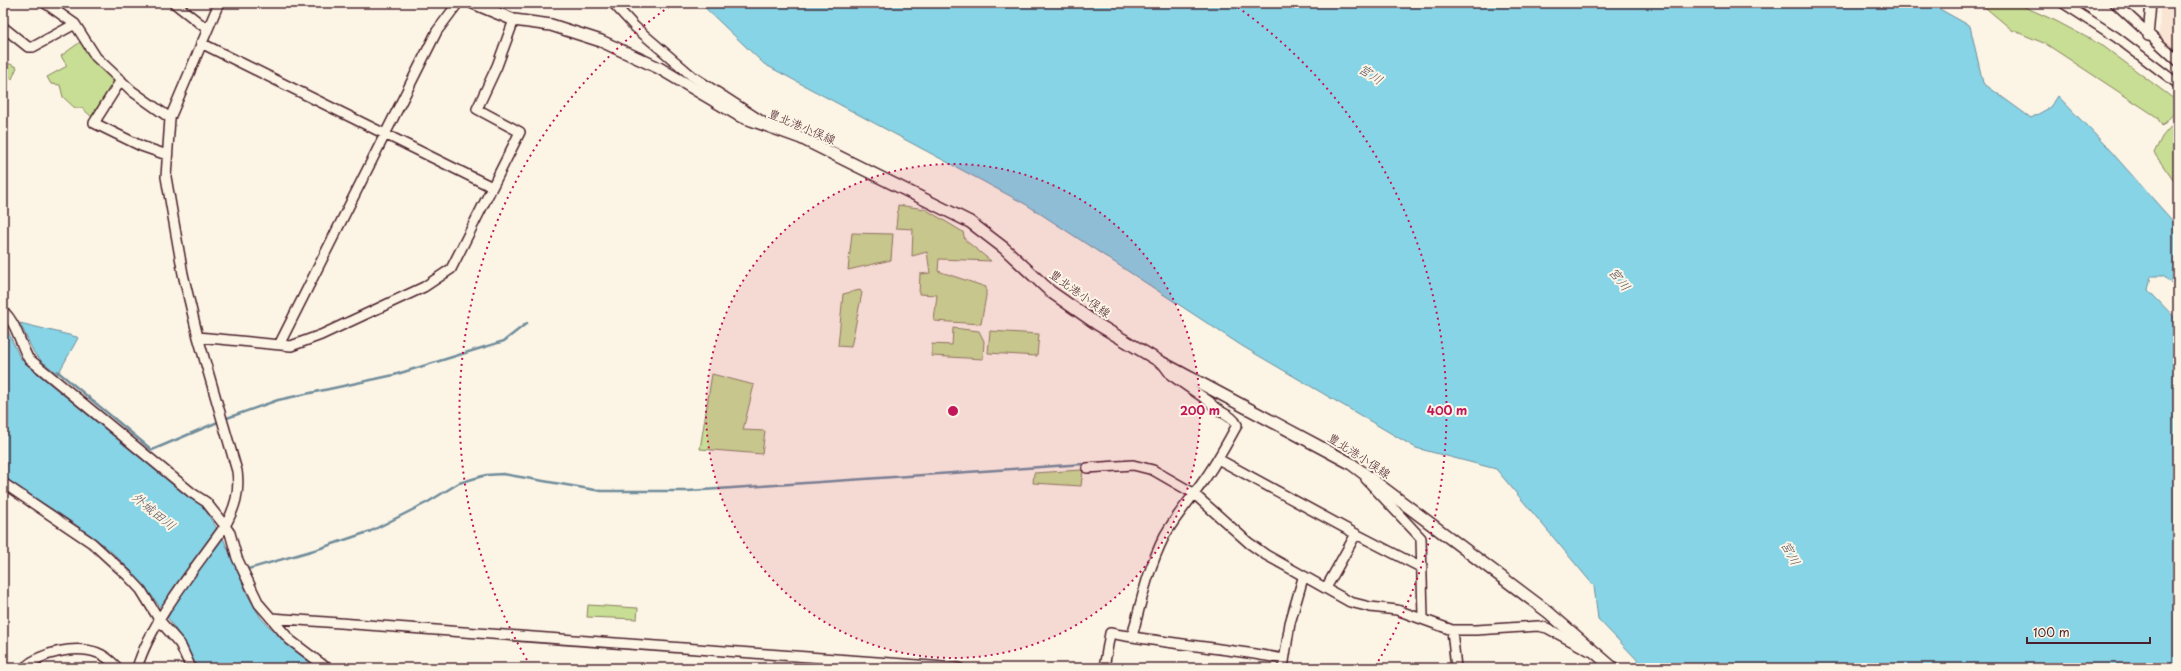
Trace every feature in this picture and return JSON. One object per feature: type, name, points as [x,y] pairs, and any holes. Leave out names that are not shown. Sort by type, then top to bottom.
[{"type":"main road","name":"豊北港小俣線","points":[[472,3],[514,20],[551,25],[601,42],[659,68],[740,116],[767,124],[801,138],[970,222],[1004,248],[1051,292],[1097,324],[1159,361],[1350,463],[1548,612],[1613,668]]},
{"type":"street","points":[[45,3],[75,24],[96,58],[121,80],[170,118]]},
{"type":"street","points":[[174,3],[207,29]]},
{"type":"street","points":[[137,668],[149,639],[161,619],[232,513],[238,494],[237,471],[198,337],[183,274],[167,187],[167,155],[170,118],[219,3]]},
{"type":"street","points":[[279,345],[437,31],[458,3]]},
{"type":"street","points":[[613,3],[635,27],[692,76],[767,124]]},
{"type":"street","points":[[2063,3],[2116,37],[2178,84]]},
{"type":"street","points":[[2115,3],[2148,36],[2178,61]]},
{"type":"street","points":[[2148,36],[2151,3]]},
{"type":"street","points":[[198,337],[291,346],[321,335],[406,297],[451,269],[520,132],[478,109],[497,66],[514,20]]},
{"type":"street","points":[[3,27],[28,47],[33,47],[75,24]]},
{"type":"street","points":[[201,43],[492,187]]},
{"type":"street","points":[[121,80],[94,123],[141,146],[167,155]]},
{"type":"street","points":[[3,311],[13,323],[28,358],[192,493],[206,502],[223,528],[230,533],[237,558],[252,592],[271,618],[290,640],[327,668]]},
{"type":"street","points":[[1132,637],[1146,580],[1166,534],[1218,459],[1237,425],[1235,420],[1213,408],[1210,402],[1171,375],[1159,361]]},
{"type":"street","points":[[1218,459],[1422,568]]},
{"type":"street","points":[[1350,463],[1421,538],[1423,618]]},
{"type":"street","points":[[1087,468],[1133,465],[1147,467],[1193,493],[1249,543],[1303,578],[1326,588],[1350,602],[1370,607],[1397,610],[1423,618],[1452,630],[1538,626],[1547,628],[1581,648],[1599,655]]},
{"type":"street","points":[[3,483],[92,542],[141,590],[180,644],[191,668]]},
{"type":"street","points":[[1326,588],[1356,534]]},
{"type":"street","points":[[1104,668],[1110,633],[1222,649],[1284,664],[1290,624],[1303,578]]},
{"type":"street","points":[[271,618],[959,668]]},
{"type":"street","points":[[1452,630],[1456,668]]},
{"type":"street","points":[[24,668],[41,658],[66,650],[99,653],[118,668]]},
{"type":"shaded area","points":[[2160,3],[2178,3],[2178,56],[2159,41]]},
{"type":"green space","points":[[1980,3],[2016,3],[2056,21],[2103,46],[2178,102],[2178,109],[2162,126],[2157,117],[2046,44],[2012,30]]},
{"type":"green space","points":[[83,40],[117,82],[93,118],[82,108],[75,108],[63,97],[60,85],[51,84],[47,77],[67,66],[61,56]]},
{"type":"green space","points":[[3,61],[17,67],[12,79],[3,75]]},
{"type":"green space","points":[[2178,118],[2178,187],[2154,153],[2162,137]]},
{"type":"green space","points":[[898,205],[925,209],[963,232],[965,240],[991,261],[939,259],[938,271],[986,287],[986,296],[981,324],[934,321],[937,295],[919,294],[920,274],[930,273],[927,252],[912,256],[913,229],[896,228]]},
{"type":"green space","points":[[852,233],[893,234],[891,260],[848,270]]},
{"type":"green space","points":[[860,290],[862,293],[851,347],[838,346],[843,294]]},
{"type":"green space","points":[[953,328],[979,331],[984,341],[983,359],[932,356],[932,344],[952,345]]},
{"type":"green space","points":[[990,331],[1039,334],[1037,356],[988,353]]},
{"type":"green space","points":[[712,374],[754,385],[743,430],[765,431],[762,454],[700,449]]},
{"type":"green space","points":[[1083,471],[1081,486],[1033,483],[1034,473]]},
{"type":"green space","points":[[588,605],[638,608],[637,619],[587,617]]},
{"type":"water","name":"宮川","points":[[700,3],[1929,3],[1970,26],[1983,83],[2031,118],[2051,107],[2058,96],[2107,147],[2178,227],[2178,289],[2163,276],[2151,276],[2148,290],[2178,321],[2178,668],[1645,668],[1598,619],[1594,586],[1496,469],[1416,448],[1242,346],[1027,205],[764,64]]},
{"type":"water","name":"外城田川","points":[[3,320],[20,358],[183,493],[202,505],[223,538],[248,596],[261,618],[286,644],[317,668],[197,668],[178,634],[154,598],[112,552],[86,532],[3,478]]},
{"type":"water","points":[[20,323],[78,338],[58,374],[43,362],[40,362],[41,360],[34,353]]},
{"type":"waterway","points":[[227,418],[278,400],[394,375],[504,341],[527,323]]},
{"type":"waterway","points":[[57,371],[152,450],[218,422]]},
{"type":"waterway","points":[[248,569],[318,549],[371,531],[428,502],[459,483],[486,475],[503,474],[601,491],[688,491],[1128,461]]},
{"type":"waterway","points":[[1137,462],[1152,465]]}]
